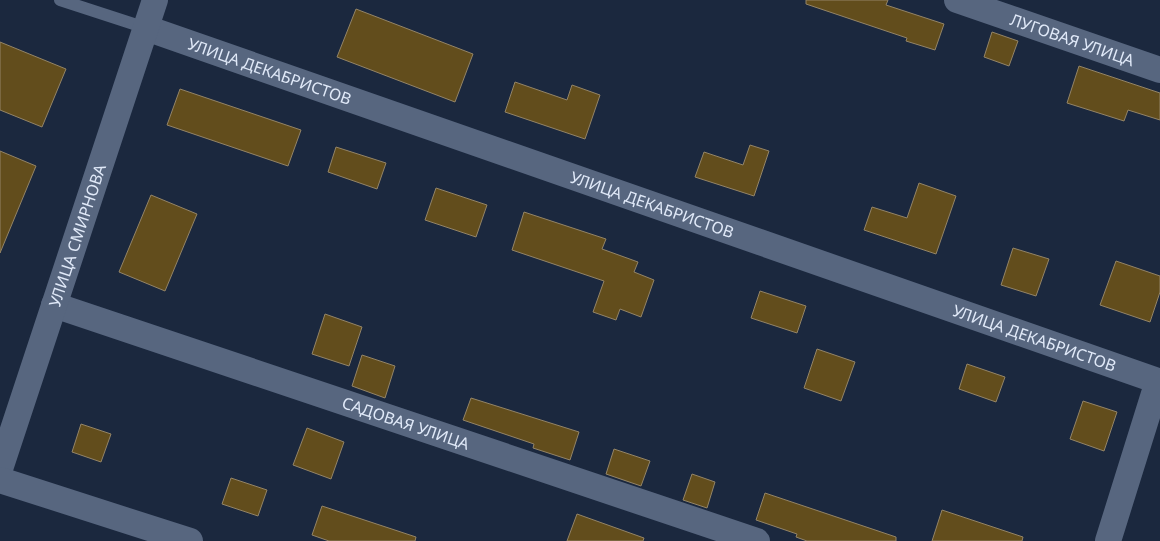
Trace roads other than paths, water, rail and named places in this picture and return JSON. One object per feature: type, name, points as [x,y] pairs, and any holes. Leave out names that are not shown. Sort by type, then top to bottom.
[{"type":"street","name":"УЛИЦА СМИРНОВА","points":[[0,470],[155,0]]},
{"type":"street","name":"ЛУГОВАЯ УЛИЦА","points":[[957,0],[1160,70]]},
{"type":"street","name":"УЛИЦА ДЕКАБРИСТОВ","points":[[146,28],[1158,381],[1108,541]]},
{"type":"street","name":"САДОВАЯ УЛИЦА","points":[[54,305],[758,541]]},
{"type":"street","points":[[0,480],[190,541]]},
{"type":"lane","points":[[60,0],[146,28]]}]
